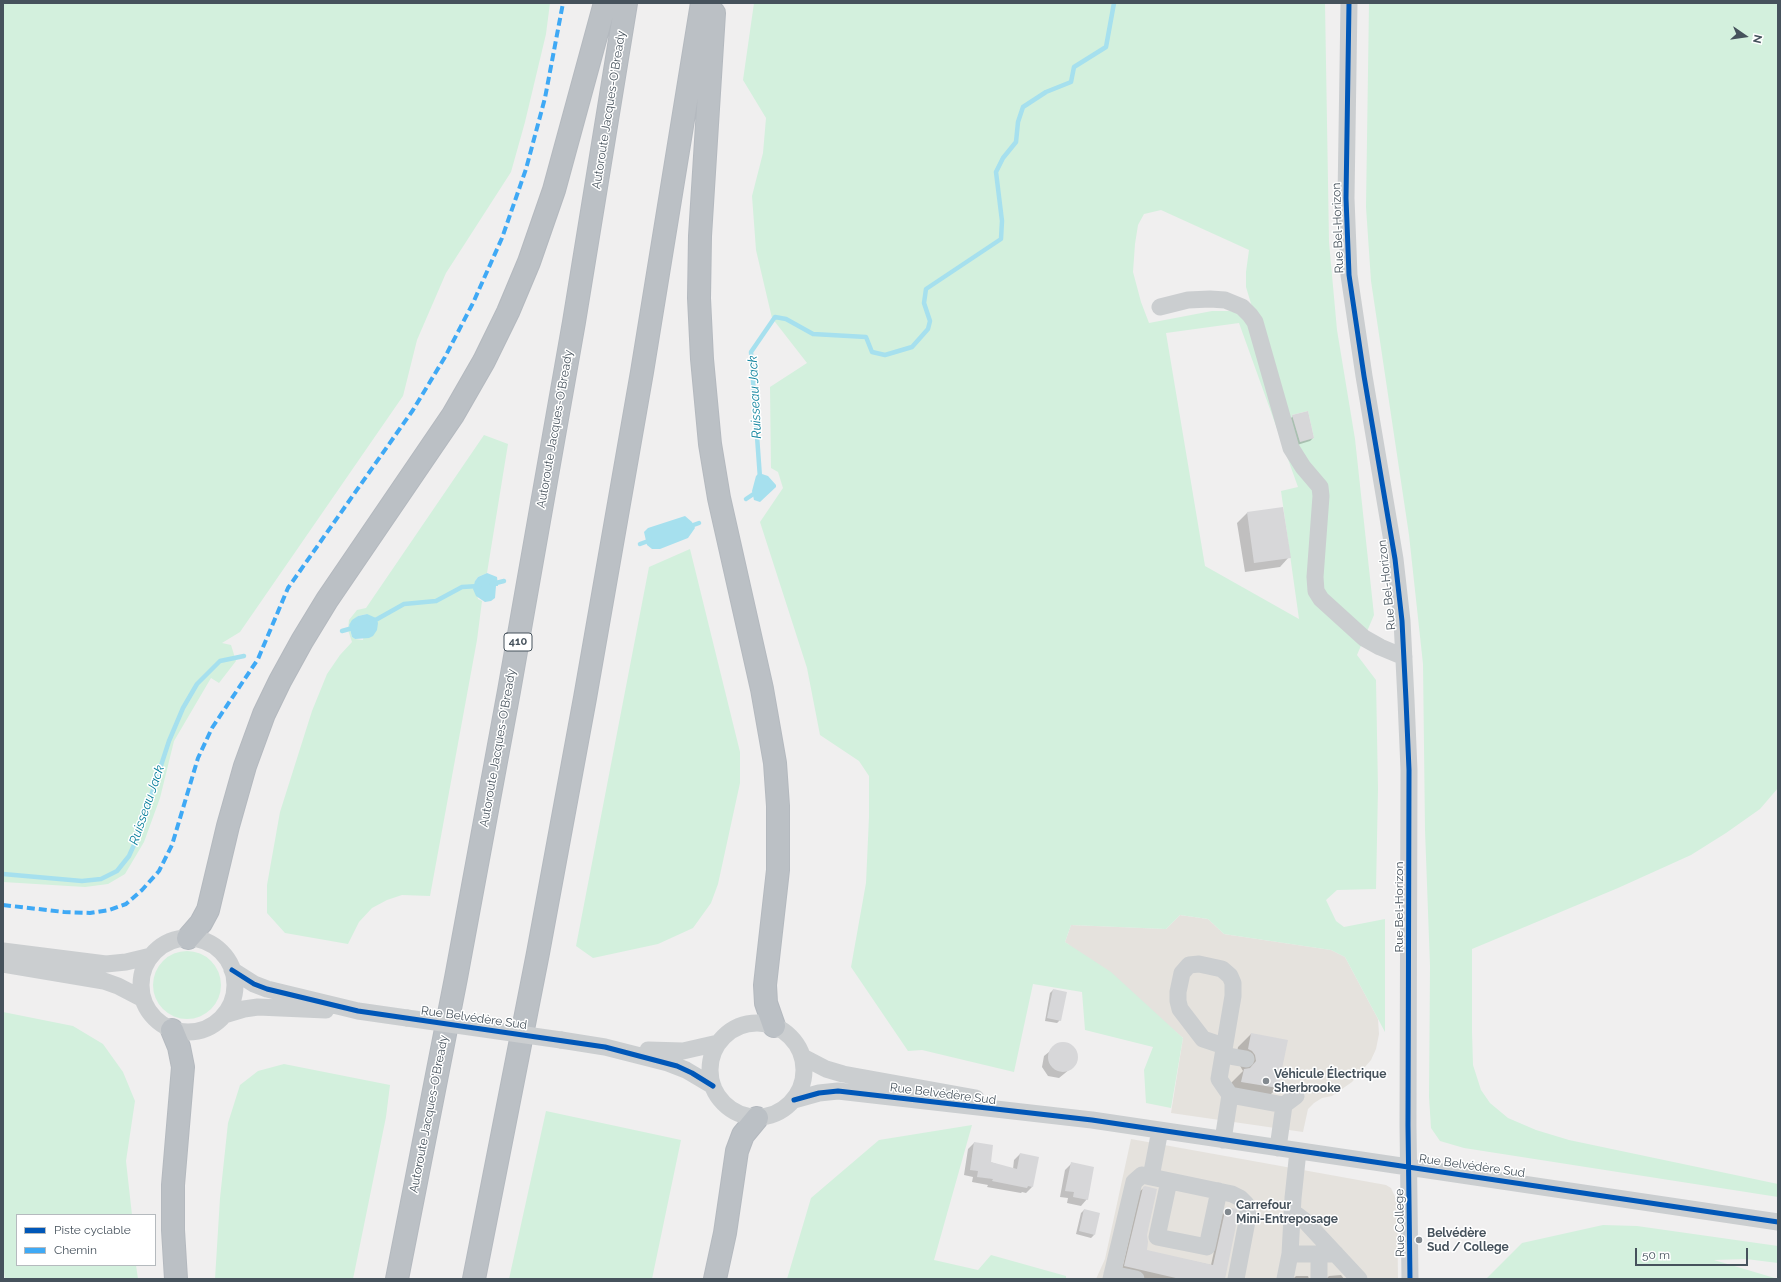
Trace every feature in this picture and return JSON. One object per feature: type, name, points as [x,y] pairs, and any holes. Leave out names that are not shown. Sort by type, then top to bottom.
[{"type":"highway","points":[[188,938],[203,920],[208,910],[228,826],[243,772],[262,719],[277,687],[302,641],[331,595],[450,420],[484,361],[508,312],[524,275],[550,201],[605,3]]},
{"type":"highway","name":"Autoroute Jacques-O'Bready","points":[[396,1279],[456,978],[510,684],[574,322],[626,3]]},
{"type":"highway","points":[[474,1279],[585,698],[643,365],[702,3]]},
{"type":"highway","points":[[715,3],[700,228],[699,298],[702,359],[710,444],[719,498],[762,689],[775,763],[778,801],[778,856],[776,890],[765,985],[766,1004],[774,1026]]},
{"type":"highway","points":[[172,1030],[180,1047],[183,1068],[173,1185],[173,1230],[176,1279]]},
{"type":"highway","points":[[715,1279],[725,1234],[737,1150],[743,1136],[757,1118]]},
{"type":"street","name":"Rue Bel-Horizon","points":[[1349,3],[1346,198],[1350,275],[1364,376],[1395,559],[1404,657],[1409,770],[1409,1168]]},
{"type":"street","points":[[1160,307],[1188,300],[1225,300],[1242,307],[1255,322],[1292,448],[1302,468],[1320,488],[1321,496],[1315,577],[1316,591],[1321,599],[1364,638],[1380,647],[1404,657]]},
{"type":"street","points":[[3,951],[106,964],[126,962],[150,956],[166,944],[175,940],[188,938],[204,941],[217,948],[227,959],[232,970],[234,982],[233,996],[224,1015],[211,1026],[197,1032],[172,1030],[155,1020],[146,1008],[143,999],[141,979],[145,965],[150,956]]},
{"type":"street","points":[[3,964],[104,981],[118,986],[143,999]]},
{"type":"street","points":[[1223,1140],[1230,1095],[1220,1080],[1224,1050],[1233,991],[1232,980],[1222,969],[1199,964],[1189,966],[1182,973],[1178,992],[1180,1009],[1200,1036],[1224,1050],[1246,1059]]},
{"type":"street","name":"Rue Belvédère Sud","points":[[232,970],[251,983],[267,989],[358,1011],[605,1047],[675,1052],[693,1050],[718,1043]]},
{"type":"street","name":"Rue Belvédère Sud","points":[[224,1015],[244,1009],[258,1007],[358,1011]]},
{"type":"street","points":[[762,1023],[774,1026],[784,1030],[792,1038],[803,1057],[804,1080],[800,1091],[786,1108],[777,1113],[757,1118],[741,1115],[720,1100],[713,1086],[710,1075],[713,1053],[718,1043],[730,1031],[746,1024],[762,1023]]},
{"type":"street","name":"Rue Belvédère Sud","points":[[605,1047],[676,1066],[692,1073],[713,1086]]},
{"type":"street","name":"Rue Belvédère Sud","points":[[803,1057],[826,1069],[849,1076],[1092,1120]]},
{"type":"street","name":"Rue Belvédère Sud","points":[[794,1100],[819,1093],[843,1092],[1092,1120],[1778,1222]]},
{"type":"street","points":[[1230,1095],[1290,1100],[1278,1148]]},
{"type":"street","points":[[1151,1177],[1160,1130]]},
{"type":"street","points":[[1285,1279],[1290,1254],[1298,1151]]},
{"type":"street","name":"Rue College","points":[[1409,1168],[1410,1279]]},
{"type":"street","points":[[1136,1279],[1112,1276],[1134,1182],[1142,1175],[1219,1191],[1240,1198],[1247,1208],[1248,1216],[1236,1279]]},
{"type":"street","points":[[1169,1181],[1157,1237],[1207,1247],[1219,1191]]},
{"type":"street","points":[[1292,1214],[1297,1215],[1305,1221],[1359,1279]]},
{"type":"street","points":[[1290,1254],[1336,1254]]},
{"type":"street","points":[[1319,1254],[1319,1279]]},
{"type":"shaded area","points":[[1180,915],[1208,919],[1224,934],[1331,950],[1345,957],[1378,1019],[1379,1034],[1376,1049],[1371,1060],[1352,1082],[1332,1096],[1322,1098],[1308,1109],[1303,1132],[1171,1113],[1183,1038],[1065,942],[1071,925],[1166,929]]},
{"type":"shaded area","points":[[1131,1139],[1386,1185],[1391,1188],[1397,1201],[1398,1279],[1096,1279],[1105,1259]]},
{"type":"green space","points":[[3,3],[550,3],[546,34],[525,122],[511,172],[446,273],[417,340],[403,396],[240,632],[222,643],[231,645],[236,661],[219,683],[211,678],[174,741],[160,798],[144,842],[125,874],[108,884],[85,887],[3,882]]},
{"type":"green space","points":[[754,3],[1325,3],[1329,242],[1337,330],[1355,439],[1374,615],[1357,655],[1376,680],[1378,789],[1376,889],[1337,890],[1326,900],[1336,921],[1344,927],[1385,919],[1385,1032],[1345,957],[1331,950],[1224,934],[1208,919],[1180,915],[1166,929],[1071,925],[1065,942],[1111,972],[1183,1038],[1171,1108],[1146,1103],[1144,1070],[1153,1047],[1085,1030],[1082,992],[1033,984],[1014,1072],[922,1050],[908,1051],[851,967],[866,883],[869,776],[859,761],[820,735],[807,668],[760,522],[783,488],[778,472],[771,468],[770,387],[807,363],[772,318],[756,250],[752,196],[763,153],[766,118],[743,80]],"holes":[[[1161,210],[1249,250],[1246,272],[1246,287],[1252,307],[1241,314],[1230,311],[1212,311],[1149,323],[1141,302],[1133,272],[1135,244],[1138,225],[1144,214]],[[1239,323],[1298,487],[1281,491],[1299,619],[1205,566],[1166,333]],[[1308,411],[1314,438],[1300,442],[1292,415]]]},
{"type":"green space","points":[[1369,3],[1778,3],[1778,788],[1760,809],[1691,855],[1618,888],[1472,949],[1472,1032],[1473,1065],[1481,1090],[1490,1103],[1508,1118],[1536,1130],[1569,1140],[1778,1184],[1778,1197],[1464,1148],[1440,1141],[1431,1128],[1429,1097],[1430,966],[1425,830],[1423,664],[1409,535],[1371,281],[1366,207]]},
{"type":"green space","points":[[484,435],[508,444],[487,573],[478,577],[475,581],[478,599],[482,601],[477,640],[430,896],[402,895],[387,900],[372,908],[359,922],[348,944],[285,933],[267,913],[267,885],[280,812],[312,711],[327,674],[340,655],[352,642],[348,630],[349,620],[357,610],[366,608]],"holes":[[[367,614],[363,640],[352,637],[349,625],[358,616]]]},
{"type":"green space","points":[[690,549],[740,752],[740,783],[718,884],[711,903],[693,928],[658,944],[593,958],[576,946],[649,567]]},
{"type":"green space","points":[[187,951],[200,954],[211,961],[218,972],[221,985],[218,998],[211,1009],[200,1016],[187,1019],[174,1016],[163,1009],[156,998],[153,985],[156,972],[163,961],[174,954]]},
{"type":"green space","points":[[3,1012],[73,1026],[103,1044],[123,1072],[135,1101],[126,1161],[132,1214],[16,1214],[16,1266],[136,1266],[138,1279],[5,1279],[3,1265]]},
{"type":"green space","points":[[284,1064],[390,1085],[386,1117],[353,1279],[215,1279],[220,1198],[228,1123],[240,1085],[258,1071]]},
{"type":"green space","points":[[546,1111],[681,1140],[652,1279],[509,1279]]},
{"type":"green space","points":[[972,1125],[934,1260],[978,1270],[991,1255],[1066,1276],[1066,1279],[787,1279],[811,1198],[879,1140]]},
{"type":"green space","points":[[1603,1225],[1637,1226],[1778,1246],[1778,1263],[1746,1259],[1714,1260],[1778,1279],[1486,1279],[1522,1243]]},
{"type":"water","points":[[759,473],[768,476],[776,485],[776,487],[760,502],[754,500],[752,491],[756,476]]},
{"type":"water","points":[[685,516],[692,522],[695,528],[688,538],[660,549],[652,549],[647,545],[644,532],[648,528]]},
{"type":"water","points":[[487,573],[497,577],[498,586],[496,586],[495,598],[491,601],[485,602],[476,596],[473,589],[475,581],[478,577]]},
{"type":"water","points":[[367,614],[376,618],[378,623],[377,630],[373,636],[369,638],[355,639],[352,637],[349,625],[352,620],[358,616]]},
{"type":"building","points":[[1308,411],[1314,438],[1300,442],[1292,415]]},
{"type":"building","points":[[1283,507],[1291,558],[1254,563],[1247,512]]},
{"type":"building","points":[[1053,989],[1067,992],[1061,1021],[1047,1018]]},
{"type":"building","points":[[1251,1033],[1288,1040],[1278,1088],[1241,1082],[1244,1069],[1250,1068],[1256,1061],[1255,1055],[1248,1049]]},
{"type":"building","points":[[1063,1042],[1069,1043],[1077,1051],[1077,1063],[1069,1071],[1063,1072],[1057,1071],[1049,1063],[1048,1057],[1049,1051],[1057,1043]]},
{"type":"building","points":[[974,1142],[993,1145],[991,1162],[1017,1169],[1020,1153],[1039,1157],[1033,1187],[1028,1186],[1027,1188],[992,1181],[993,1179],[977,1177],[978,1171],[970,1170]]},
{"type":"building","points":[[1071,1162],[1094,1167],[1088,1200],[1073,1197],[1074,1192],[1065,1191]]},
{"type":"building","points":[[1145,1186],[1157,1189],[1147,1235],[1147,1250],[1213,1265],[1226,1207],[1237,1209],[1238,1216],[1225,1279],[1180,1279],[1124,1266],[1143,1187]]},
{"type":"building","points":[[1084,1209],[1100,1213],[1095,1235],[1079,1231]]},
{"type":"waterway","name":"Ruisseau Jack","points":[[760,478],[751,352],[775,317],[786,319],[813,334],[866,337],[872,352],[885,355],[912,347],[928,329],[930,321],[924,303],[926,289],[1001,239],[1002,221],[996,172],[1003,158],[1016,142],[1018,122],[1023,107],[1046,92],[1071,82],[1074,67],[1106,47],[1114,3]]},
{"type":"waterway","name":"Ruisseau Jack","points":[[746,499],[758,491]]},
{"type":"waterway","name":"Ruisseau Jack","points":[[688,527],[699,523]]},
{"type":"waterway","name":"Ruisseau Jack","points":[[640,544],[651,540]]},
{"type":"waterway","name":"Ruisseau Jack","points":[[492,584],[504,581]]},
{"type":"waterway","name":"Ruisseau Jack","points":[[372,622],[404,604],[436,601],[462,587],[479,586]]},
{"type":"waterway","name":"Ruisseau Jack","points":[[342,631],[356,627]]},
{"type":"waterway","name":"Ruisseau Jack","points":[[3,874],[82,881],[101,879],[117,871],[129,856],[138,836],[169,741],[183,708],[197,684],[220,661],[244,656]]},
{"type":"marked path","points":[[3,905],[64,912],[90,913],[109,910],[126,904],[142,890],[159,871],[172,845],[198,758],[212,728],[258,659],[288,588],[413,410],[445,357],[473,303],[502,238],[526,169],[545,98],[563,3]]},
{"type":"cycle path","points":[[1349,3],[1346,198],[1349,275],[1364,376],[1395,559],[1402,621],[1406,700],[1409,770],[1408,1125],[1410,1279]]},
{"type":"cycle path","points":[[232,970],[254,984],[267,989],[358,1011],[605,1047],[677,1066],[713,1086]]},
{"type":"cycle path","points":[[794,1100],[819,1093],[838,1091],[1092,1120],[1778,1222]]},
{"type":"place","name":"Véhicule Électrique Sherbrooke","points":[[1266,1081]]},
{"type":"place","name":"Carrefour Mini-Entreposage","points":[[1228,1212]]},
{"type":"place","name":"Belvédère Sud / College","points":[[1419,1240]]}]
